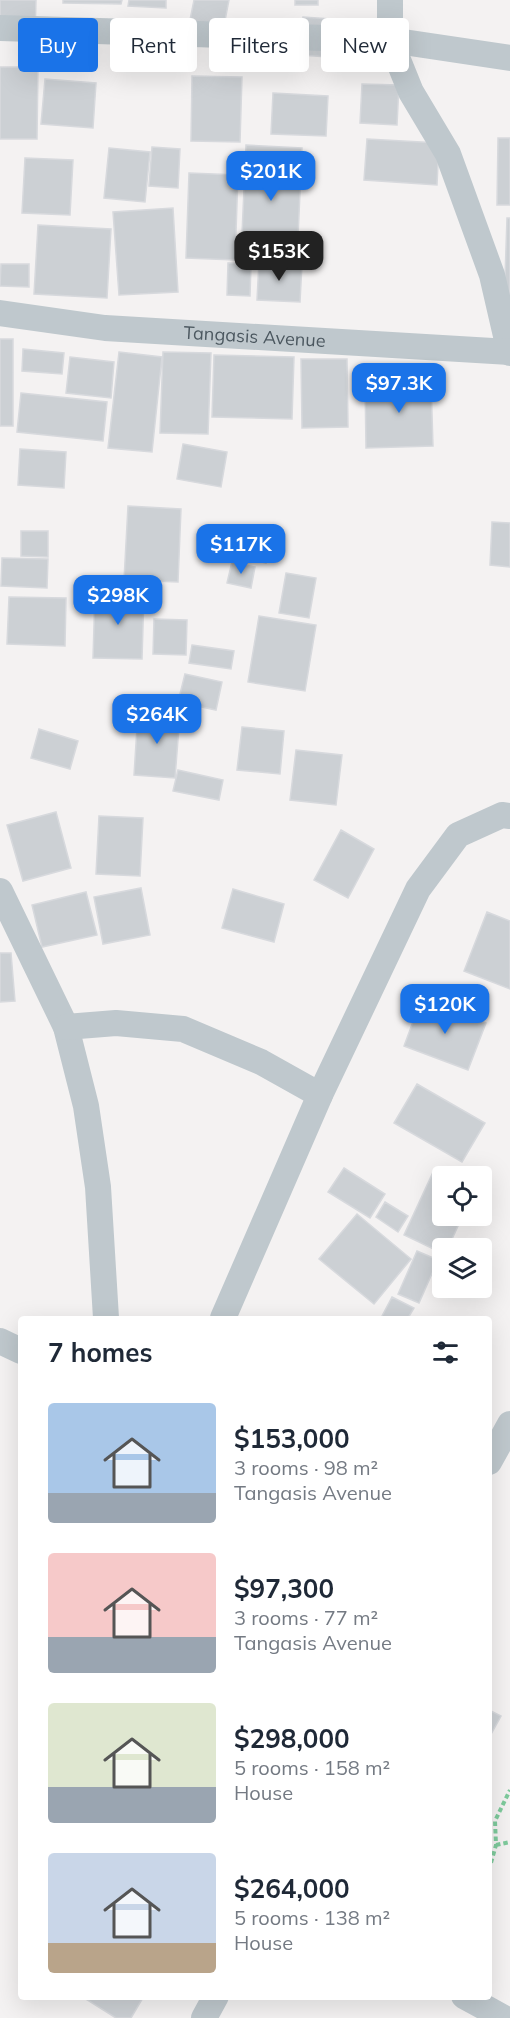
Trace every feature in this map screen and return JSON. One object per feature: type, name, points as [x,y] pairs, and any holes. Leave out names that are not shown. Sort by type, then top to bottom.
[{"type":"street","points":[[390,0],[390,18]]},
{"type":"street","points":[[0,28],[321,38]]},
{"type":"street","points":[[409,43],[510,58]]},
{"type":"street","points":[[403,72],[411,92],[448,154],[492,275],[510,352]]},
{"type":"street","name":"Tangasis Avenue","points":[[0,313],[105,328],[510,352]]},
{"type":"street","points":[[224,1316],[320,1095],[418,889],[458,835],[502,815],[510,816]]},
{"type":"street","points":[[0,891],[66,1027],[86,1106],[98,1187],[106,1316]]},
{"type":"street","points":[[66,1027],[116,1023],[183,1029],[261,1062],[320,1095]]},
{"type":"street","points":[[0,1341],[18,1350]]},
{"type":"street","points":[[492,1457],[510,1424]]},
{"type":"street","points":[[204,2018],[214,2000]]},
{"type":"street","points":[[471,2000],[504,2018]]},
{"type":"path","points":[[492,1859],[496,1845],[495,1821],[510,1790]]},
{"type":"path","points":[[496,1845],[510,1842]]},
{"type":"building","points":[[0,0],[36,0],[35,18],[18,18],[18,35],[0,34]]},
{"type":"building","points":[[63,0],[122,0],[121,4],[63,3]]},
{"type":"building","points":[[129,0],[166,0],[166,8],[128,6]]},
{"type":"building","points":[[194,0],[229,0],[226,18],[209,18],[209,29],[197,26],[197,18],[190,18]]},
{"type":"building","points":[[295,0],[318,0],[318,5],[295,5]]},
{"type":"building","points":[[303,17],[321,18],[321,56],[309,56],[309,18]]},
{"type":"building","points":[[0,67],[18,67],[18,72],[38,72],[37,139],[0,139]]},
{"type":"building","points":[[192,76],[242,77],[240,142],[191,141]]},
{"type":"building","points":[[45,79],[96,83],[93,128],[41,124]]},
{"type":"building","points":[[362,84],[399,85],[397,125],[360,123]]},
{"type":"building","points":[[273,93],[328,96],[326,136],[271,134]]},
{"type":"building","points":[[498,138],[510,138],[510,205],[497,205]]},
{"type":"building","points":[[367,139],[439,143],[437,185],[364,180]]},
{"type":"building","points":[[246,145],[302,148],[297,259],[241,256]]},
{"type":"building","points":[[152,147],[180,149],[178,188],[149,186]]},
{"type":"building","points":[[109,148],[150,152],[145,202],[104,198]]},
{"type":"building","points":[[25,158],[73,160],[70,215],[22,213]]},
{"type":"building","points":[[189,173],[238,175],[235,260],[186,258]]},
{"type":"building","points":[[173,208],[178,292],[119,295],[113,212]]},
{"type":"building","points":[[507,218],[510,218],[510,307],[504,307]]},
{"type":"building","points":[[38,225],[111,229],[107,298],[34,294]]},
{"type":"building","points":[[259,261],[302,264],[300,302],[257,300]]},
{"type":"building","points":[[228,263],[251,264],[250,296],[227,295]]},
{"type":"building","points":[[1,264],[29,264],[29,287],[0,286]]},
{"type":"building","points":[[0,339],[13,339],[13,426],[0,426]]},
{"type":"building","points":[[23,349],[64,353],[62,374],[22,371]]},
{"type":"building","points":[[119,352],[162,357],[152,452],[108,448]]},
{"type":"building","points":[[163,352],[211,353],[208,434],[160,433]]},
{"type":"building","points":[[214,355],[294,357],[292,419],[212,417]]},
{"type":"building","points":[[70,357],[114,362],[111,398],[66,393]]},
{"type":"building","points":[[301,359],[347,359],[348,427],[302,428]]},
{"type":"building","points":[[431,381],[433,446],[366,448],[365,382]]},
{"type":"building","points":[[21,393],[107,402],[103,441],[17,432]]},
{"type":"building","points":[[183,444],[227,452],[221,487],[177,479]]},
{"type":"building","points":[[20,449],[66,452],[64,488],[18,485]]},
{"type":"building","points":[[128,506],[181,509],[178,582],[124,580]]},
{"type":"building","points":[[492,522],[510,523],[510,567],[490,565]]},
{"type":"building","points":[[21,531],[48,531],[48,557],[21,556]]},
{"type":"building","points":[[244,539],[270,545],[266,563],[239,557]]},
{"type":"building","points":[[2,558],[48,559],[47,588],[1,586]]},
{"type":"building","points":[[232,562],[255,567],[251,588],[227,583]]},
{"type":"building","points":[[286,573],[316,578],[309,618],[279,613]]},
{"type":"building","points":[[95,593],[144,594],[142,659],[93,658]]},
{"type":"building","points":[[9,597],[66,598],[65,646],[7,644]]},
{"type":"building","points":[[259,616],[316,625],[305,691],[248,682]]},
{"type":"building","points":[[154,619],[187,620],[186,655],[153,654]]},
{"type":"building","points":[[192,645],[234,651],[231,669],[189,663]]},
{"type":"building","points":[[185,674],[222,682],[216,710],[178,702]]},
{"type":"building","points":[[138,712],[180,714],[175,778],[134,775]]},
{"type":"building","points":[[242,727],[284,731],[280,774],[237,770]]},
{"type":"building","points":[[39,729],[78,741],[70,769],[31,758]]},
{"type":"building","points":[[296,750],[342,755],[336,805],[290,800]]},
{"type":"building","points":[[178,770],[223,780],[219,800],[173,791]]},
{"type":"building","points":[[56,812],[71,868],[23,881],[7,825]]},
{"type":"building","points":[[99,816],[143,818],[140,876],[96,874]]},
{"type":"building","points":[[341,830],[374,849],[348,898],[314,880]]},
{"type":"building","points":[[141,888],[150,935],[103,944],[94,897]]},
{"type":"building","points":[[233,889],[284,904],[274,942],[222,928]]},
{"type":"building","points":[[86,892],[97,935],[42,947],[32,905]]},
{"type":"building","points":[[487,912],[510,921],[510,989],[464,971]]},
{"type":"building","points":[[0,953],[11,953],[15,1001],[0,1002]]},
{"type":"building","points":[[421,1000],[486,1023],[468,1070],[404,1046]]},
{"type":"building","points":[[417,1084],[485,1123],[462,1162],[394,1123]]},
{"type":"building","points":[[344,1168],[385,1194],[370,1218],[328,1192]]},
{"type":"building","points":[[432,1174],[432,1226],[458,1226],[453,1238],[432,1238],[432,1248],[404,1235]]},
{"type":"building","points":[[385,1202],[408,1216],[398,1232],[376,1217]]},
{"type":"building","points":[[357,1214],[411,1259],[374,1304],[319,1259]]},
{"type":"building","points":[[417,1251],[432,1257],[432,1274],[419,1303],[398,1294]]},
{"type":"building","points":[[392,1297],[414,1308],[409,1316],[382,1316]]},
{"type":"building","points":[[492,1712],[501,1716],[492,1732]]},
{"type":"building","points":[[87,2000],[142,2000],[131,2018],[116,2018]]}]
